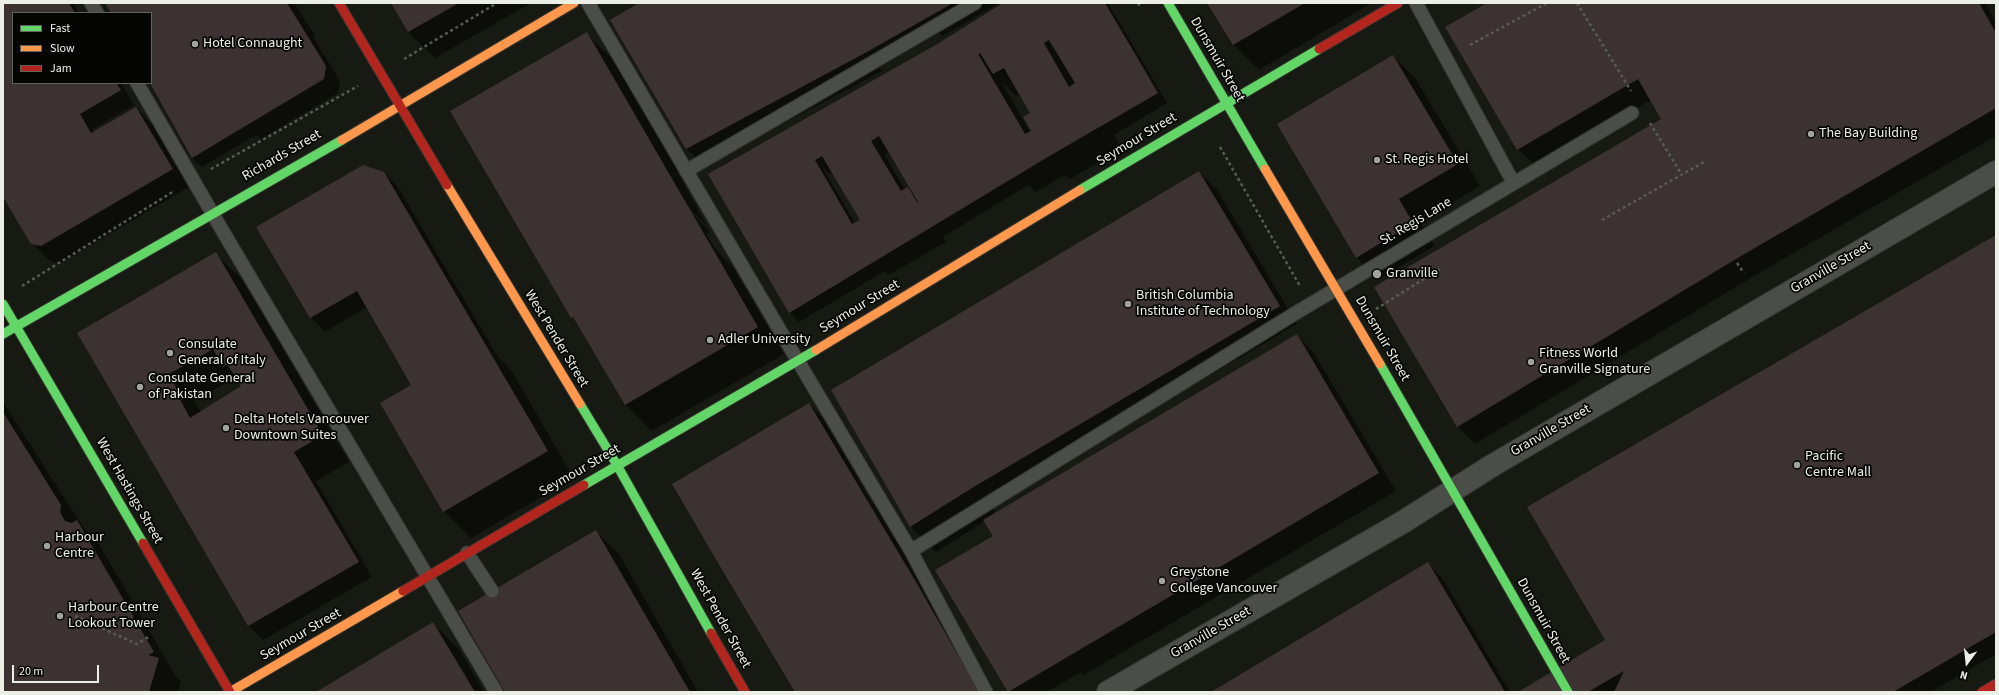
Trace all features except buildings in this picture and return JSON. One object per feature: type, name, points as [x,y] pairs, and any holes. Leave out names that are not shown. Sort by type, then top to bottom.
[{"type":"main road","name":"West Pender Street","points":[[339,3],[617,465],[745,692]]},
{"type":"main road","name":"Richards Street","points":[[3,334],[213,212],[400,106],[574,3]]},
{"type":"main road","name":"Dunsmuir Street","points":[[1168,3],[1453,490],[1568,692]]},
{"type":"main road","name":"Seymour Street","points":[[230,692],[429,577],[617,465],[798,361],[1226,103],[1398,3]]},
{"type":"main road","name":"West Hastings Street","points":[[3,304],[230,692]]},
{"type":"main road","points":[[1982,692],[1996,684]]},
{"type":"street","name":"Granville Street","points":[[1108,692],[1403,522],[1500,461],[1996,172]]},
{"type":"lane","points":[[91,3],[96,12]]},
{"type":"lane","points":[[588,3],[798,361],[911,550],[986,692]]},
{"type":"lane","points":[[686,171],[975,3]]},
{"type":"lane","points":[[1416,3],[1513,182]]},
{"type":"lane","points":[[139,84],[496,692]]},
{"type":"lane","name":"St. Regis Lane","points":[[911,550],[1336,289],[1513,182],[1632,113]]},
{"type":"lane","points":[[467,553],[492,591]]},
{"type":"path","points":[[414,54],[498,3]]},
{"type":"path","points":[[1470,45],[1547,3]]},
{"type":"path","points":[[1577,3],[1633,94]]},
{"type":"path","name":"Richards Street","points":[[210,169],[346,92]]},
{"type":"path","points":[[1649,120],[1682,175]]},
{"type":"path","points":[[1224,156],[1301,287]]},
{"type":"path","points":[[1602,220],[1704,162]]},
{"type":"path","points":[[38,276],[177,189]]},
{"type":"path","points":[[1737,263],[1744,272]]},
{"type":"path","points":[[1384,304],[1440,268]]},
{"type":"path","points":[[75,616],[137,644],[150,636]]},
{"type":"traffic: fast","points":[[1168,3],[1265,169]]},
{"type":"traffic: fast","points":[[1080,190],[1319,49]]},
{"type":"traffic: fast","points":[[3,334],[342,140]]},
{"type":"traffic: fast","points":[[3,304],[143,543]]},
{"type":"traffic: fast","points":[[584,485],[816,350]]},
{"type":"traffic: fast","points":[[1380,364],[1568,692]]},
{"type":"traffic: fast","points":[[580,404],[617,465],[711,633]]},
{"type":"traffic: slow","points":[[342,140],[574,3]]},
{"type":"traffic: slow","points":[[1265,169],[1380,364]]},
{"type":"traffic: slow","points":[[447,185],[580,404]]},
{"type":"traffic: slow","points":[[816,350],[1080,190]]},
{"type":"traffic: slow","points":[[230,692],[403,591]]},
{"type":"traffic: jam","points":[[339,3],[447,185]]},
{"type":"traffic: jam","points":[[1319,49],[1398,3]]},
{"type":"traffic: jam","points":[[403,591],[584,485]]},
{"type":"traffic: jam","points":[[143,543],[230,692]]},
{"type":"traffic: jam","points":[[711,633],[745,692]]},
{"type":"traffic: jam","points":[[1982,692],[1996,684]]},
{"type":"place","name":"Hotel Connaught","points":[[195,44]]},
{"type":"place","name":"The Bay Building","points":[[1811,134]]},
{"type":"place","name":"St. Regis Hotel","points":[[1377,160]]},
{"type":"place","name":"Granville","points":[[1377,274]]},
{"type":"place","name":"British Columbia Institute of Technology","points":[[1128,304]]},
{"type":"place","name":"Adler University","points":[[710,340]]},
{"type":"place","name":"Consulate General of Italy","points":[[170,353]]},
{"type":"place","name":"Fitness World Granville Signature","points":[[1531,362]]},
{"type":"place","name":"Consulate General of Pakistan","points":[[140,387]]},
{"type":"place","name":"Delta Hotels Vancouver Downtown Suites","points":[[226,428]]},
{"type":"place","name":"Pacific Centre Mall","points":[[1797,465]]},
{"type":"place","name":"Harbour Centre","points":[[47,546]]},
{"type":"place","name":"Greystone College Vancouver","points":[[1162,581]]},
{"type":"place","name":"Harbour Centre Lookout Tower","points":[[60,616]]}]
